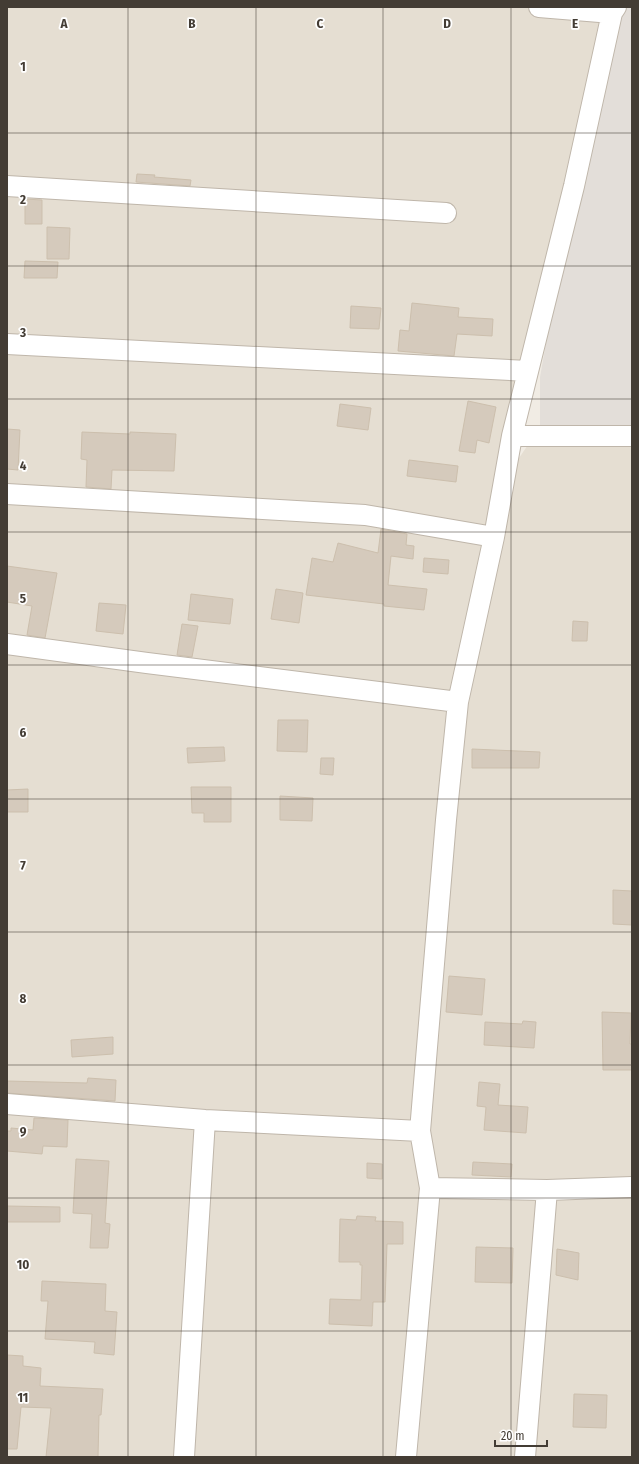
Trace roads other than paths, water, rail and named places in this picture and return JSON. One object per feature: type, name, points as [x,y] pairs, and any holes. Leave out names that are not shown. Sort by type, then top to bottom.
[{"type":"street","points":[[406,1457],[430,1188],[420,1131],[444,836],[458,702],[494,537],[512,436],[574,186],[614,10],[539,7]]},
{"type":"street","points":[[7,186],[446,213]]},
{"type":"street","points":[[7,344],[528,371]]},
{"type":"street","points":[[512,436],[632,436]]},
{"type":"street","points":[[7,494],[365,515],[494,537]]},
{"type":"street","points":[[7,644],[458,702]]},
{"type":"street","points":[[7,1104],[205,1120],[420,1131]]},
{"type":"street","points":[[184,1457],[205,1120]]},
{"type":"street","points":[[430,1188],[547,1190],[632,1187]]},
{"type":"street","points":[[525,1457],[547,1190]]}]
